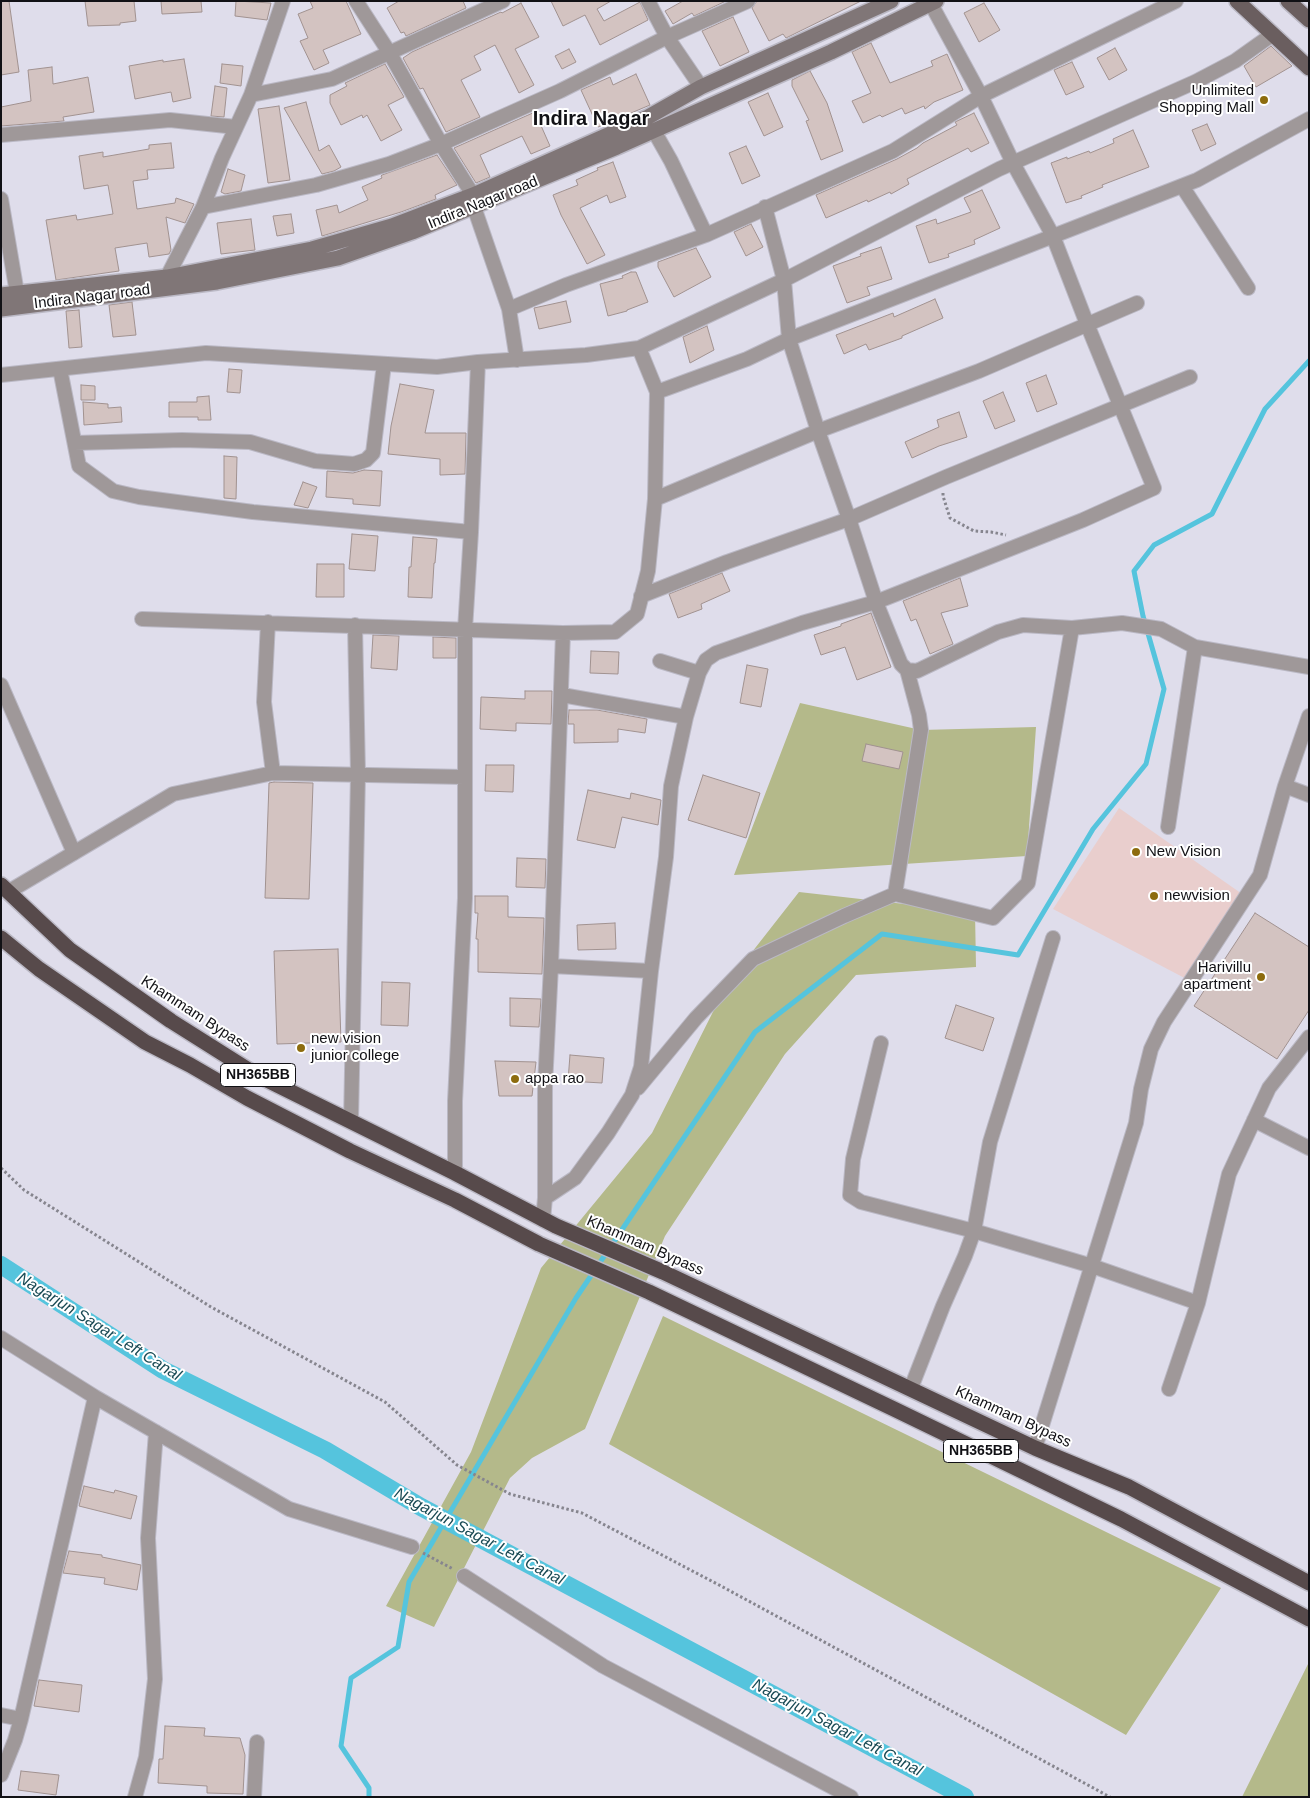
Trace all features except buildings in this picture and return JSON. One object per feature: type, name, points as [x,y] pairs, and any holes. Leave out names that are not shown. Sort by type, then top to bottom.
[{"type":"highway","name":"Khammam Bypass","points":[[5,888],[70,950],[171,1021],[255,1074],[455,1173],[550,1223],[663,1272],[1035,1448],[1129,1487],[1309,1583]]},
{"type":"highway","name":"NH365BB","points":[[1,938],[38,969],[145,1042],[341,1146],[455,1200],[550,1249],[649,1292],[1112,1515],[1309,1620]]},
{"type":"main road","points":[[1237,1],[1309,68]]},
{"type":"street","points":[[167,277],[203,207],[222,158],[251,95],[283,1]]},
{"type":"street","points":[[356,1],[389,52],[474,201],[509,309],[517,360]]},
{"type":"street","points":[[251,95],[332,79],[503,1]]},
{"type":"street","points":[[648,1],[667,37],[701,87]]},
{"type":"street","points":[[203,207],[316,185],[389,164],[441,144],[560,91],[667,37],[748,1]]},
{"type":"street","name":"Indira Nagar road","points":[[1,309],[217,282],[338,258],[412,232],[648,117],[701,87],[891,1]]},
{"type":"street","points":[[509,309],[566,285],[706,235],[893,151],[981,96],[1176,1]]},
{"type":"street","points":[[632,1095],[642,1067],[651,971],[666,858],[671,786],[686,717],[699,673],[706,660],[716,653],[802,623],[876,602],[1029,540],[1084,520],[1154,488],[1053,236],[1013,163],[933,3]]},
{"type":"street","name":"Indira Nagar road","points":[[9,294],[167,277],[312,249],[474,201],[654,131],[832,52],[933,3]]},
{"type":"street","points":[[1,374],[206,353],[437,367],[478,362],[586,355],[639,348],[784,280],[1013,163],[1195,82],[1235,62],[1273,34]]},
{"type":"street","points":[[657,392],[747,359],[789,338],[1197,180],[1309,119]]},
{"type":"street","points":[[1,135],[170,120],[236,127]]},
{"type":"street","points":[[654,131],[672,162],[706,235]]},
{"type":"street","points":[[1182,186],[1248,288]]},
{"type":"street","points":[[1,199],[9,294]]},
{"type":"street","points":[[765,208],[784,280],[789,338],[818,431],[876,602],[900,664],[907,670],[917,672],[998,632],[1023,625],[1072,628],[1122,623],[1161,629],[1195,647],[1309,667]]},
{"type":"street","points":[[655,499],[818,431],[979,371],[1137,303]]},
{"type":"street","points":[[142,619],[563,633],[615,632],[637,614],[648,570],[655,499],[657,392],[639,348]]},
{"type":"street","points":[[455,1173],[455,1101],[465,898],[465,630],[478,362]]},
{"type":"street","points":[[75,443],[182,440],[250,442],[315,462],[354,464],[366,460],[373,453],[384,364]]},
{"type":"street","points":[[60,369],[79,466],[113,491],[139,498],[253,512],[471,532]]},
{"type":"street","points":[[641,596],[727,562],[849,519],[1190,377]]},
{"type":"street","points":[[268,622],[264,702],[273,773]]},
{"type":"street","points":[[351,1121],[358,774],[355,625]]},
{"type":"street","points":[[545,1198],[575,1178],[608,1134],[632,1095],[696,1018],[753,959],[895,894],[993,918],[1028,883],[1072,628]]},
{"type":"street","points":[[550,1223],[545,1198],[545,1085],[563,633]]},
{"type":"street","points":[[1168,827],[1195,647]]},
{"type":"street","points":[[660,661],[699,673]]},
{"type":"street","points":[[895,894],[921,730],[920,715],[907,670]]},
{"type":"street","points":[[1,685],[74,852]]},
{"type":"street","points":[[562,695],[686,717]]},
{"type":"street","points":[[1035,1448],[1136,1123],[1141,1089],[1151,1049],[1164,1022],[1260,875],[1285,786],[1309,716]]},
{"type":"street","points":[[5,888],[74,852],[173,794],[273,773],[464,777]]},
{"type":"street","points":[[1285,786],[1309,795]]},
{"type":"street","points":[[911,1388],[974,1231],[990,1142],[1053,938]]},
{"type":"street","points":[[551,966],[651,971]]},
{"type":"street","points":[[1168,1390],[1198,1303],[1229,1174],[1269,1088],[1309,1037]]},
{"type":"street","points":[[882,1043],[853,1159],[850,1195],[861,1202],[974,1231],[1092,1266],[1198,1303]]},
{"type":"street","points":[[1254,1120],[1309,1148]]},
{"type":"street","points":[[1,1338],[95,1397],[289,1509],[412,1547]]},
{"type":"street","points":[[1,1775],[21,1719],[95,1397]]},
{"type":"street","points":[[135,1797],[146,1757],[155,1679],[148,1538],[156,1432]]},
{"type":"street","points":[[464,1576],[603,1666],[851,1797]]},
{"type":"street","points":[[1,1715],[21,1719]]},
{"type":"street","points":[[254,1797],[257,1742]]},
{"type":"path","points":[[946,477],[943,496],[950,518],[974,531],[991,532],[1029,540]]},
{"type":"path","points":[[1,1168],[24,1190],[211,1307],[385,1402],[457,1465],[510,1494],[582,1514],[730,1591],[1110,1797]]},
{"type":"path","points":[[412,1547],[464,1576]]},
{"type":"shaded area","name":"New Vision","points":[[1119,808],[1245,896],[1196,984],[1053,909]]},
{"type":"green space","points":[[800,703],[921,730],[1036,727],[1027,856],[734,875]]},
{"type":"green space","points":[[799,892],[975,912],[976,967],[856,975],[785,1054],[665,1236],[585,1429],[532,1458],[510,1478],[434,1627],[386,1606],[471,1452],[541,1268],[652,1133],[727,984]]},
{"type":"green space","points":[[663,1316],[1221,1588],[1126,1735],[609,1444]]},
{"type":"green space","points":[[1309,1662],[1309,1797],[1242,1797]]},
{"type":"waterway","points":[[369,1797],[369,1788],[341,1746],[351,1678],[398,1647],[409,1582],[576,1298],[755,1032],[882,934],[1018,955],[1093,829],[1146,764],[1164,689],[1143,616],[1134,571],[1154,545],[1212,514],[1265,409],[1309,361]]},
{"type":"waterway","name":"Nagarjun Sagar Left Canal","points":[[1,1265],[163,1370],[325,1450],[421,1507],[965,1797]]},
{"type":"place","name":"Unlimited Shopping Mall","points":[[1264,100]]},
{"type":"place","name":"New Vision","points":[[1136,852]]},
{"type":"place","name":"newvision","points":[[1154,896]]},
{"type":"place","name":"Harivillu apartment","points":[[1261,977]]},
{"type":"place","name":"new vision junior college","points":[[301,1048]]},
{"type":"place","name":"appa rao","points":[[515,1079]]},
{"type":"district","name":"Indira Nagar","points":[[591,119]]}]
